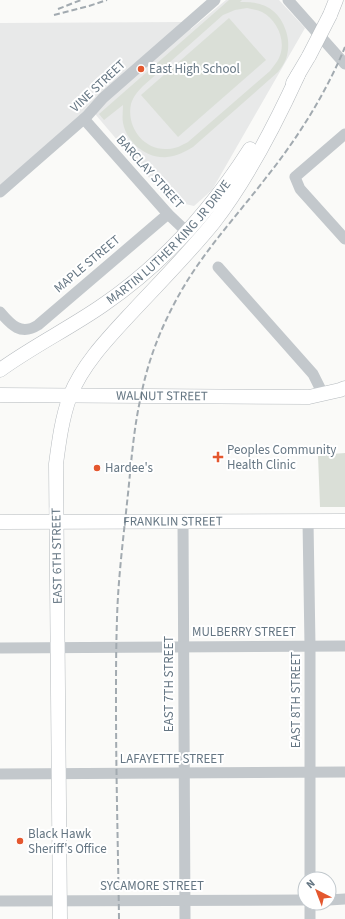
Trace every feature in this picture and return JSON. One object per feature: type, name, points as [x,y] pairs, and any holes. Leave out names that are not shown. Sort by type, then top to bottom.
[{"type":"main road","name":"MARTIN LUTHER KING JR DRIVE","points":[[0,370],[81,320],[122,291],[149,269],[187,232],[219,194],[298,75],[330,15],[336,0]]},
{"type":"main road","name":"MARTIN LUTHER KING JR DRIVE","points":[[198,241],[229,202],[277,120],[298,75]]},
{"type":"main road","name":"EAST 6TH STREET","points":[[60,919],[56,464],[61,426],[71,395],[86,366],[103,344],[198,241]]},
{"type":"main road","name":"WALNUT STREET","points":[[0,395],[309,397],[345,388]]},
{"type":"main road","name":"FRANKLIN STREET","points":[[0,522],[345,521]]},
{"type":"street","name":"VINE STREET","points":[[0,192],[84,119],[104,98],[215,0]]},
{"type":"street","points":[[288,0],[345,64]]},
{"type":"street","name":"BARCLAY STREET","points":[[84,119],[168,214],[198,241]]},
{"type":"street","points":[[345,134],[295,177],[300,189],[345,239]]},
{"type":"street","name":"MAPLE STREET","points":[[0,312],[15,326],[27,330],[33,328],[168,214]]},
{"type":"street","points":[[218,267],[313,374],[323,394]]},
{"type":"street","name":"EAST 7TH STREET","points":[[183,521],[185,919]]},
{"type":"street","name":"EAST 8TH STREET","points":[[308,521],[310,646],[310,871]]},
{"type":"street","name":"MULBERRY STREET","points":[[0,648],[345,646]]},
{"type":"street","name":"LAFAYETTE STREET","points":[[0,774],[345,772]]},
{"type":"street","name":"SYCAMORE STREET","points":[[0,901],[297,900]]},
{"type":"shaded area","name":"East High School","points":[[226,0],[279,0],[305,28],[212,190],[194,206],[168,200],[90,108],[0,186],[0,23],[183,22],[191,29]]},
{"type":"shaded area","points":[[229,0],[242,0],[240,2],[263,5],[274,12],[283,23],[287,34],[288,49],[286,59],[278,72],[193,147],[178,155],[160,157],[152,155],[145,152],[133,143],[125,130],[123,121],[123,105],[104,120],[99,114]],"holes":[[[247,8],[260,11],[267,16],[272,20],[279,32],[282,45],[281,51],[278,60],[270,71],[188,142],[171,149],[159,149],[144,142],[134,129],[130,113],[131,104],[138,92],[223,15],[235,10]]]},
{"type":"shaded area","points":[[229,18],[266,60],[178,137],[141,95]]},
{"type":"shaded area","points":[[345,453],[345,507],[320,507],[318,455]]},
{"type":"railway","points":[[58,9],[81,0]]},
{"type":"railway","points":[[54,15],[107,0]]},
{"type":"railway","points":[[119,919],[116,731],[116,651],[118,604],[134,436],[143,384],[162,329],[192,273],[277,164],[310,116],[329,82],[345,47]]},
{"type":"place","name":"East High School","points":[[141,69]]},
{"type":"place","name":"Peoples Community Health Clinic","points":[[218,457]]},
{"type":"place","name":"Hardee's","points":[[97,468]]},
{"type":"place","name":"Black Hawk Sheriff's Office","points":[[20,841]]}]
